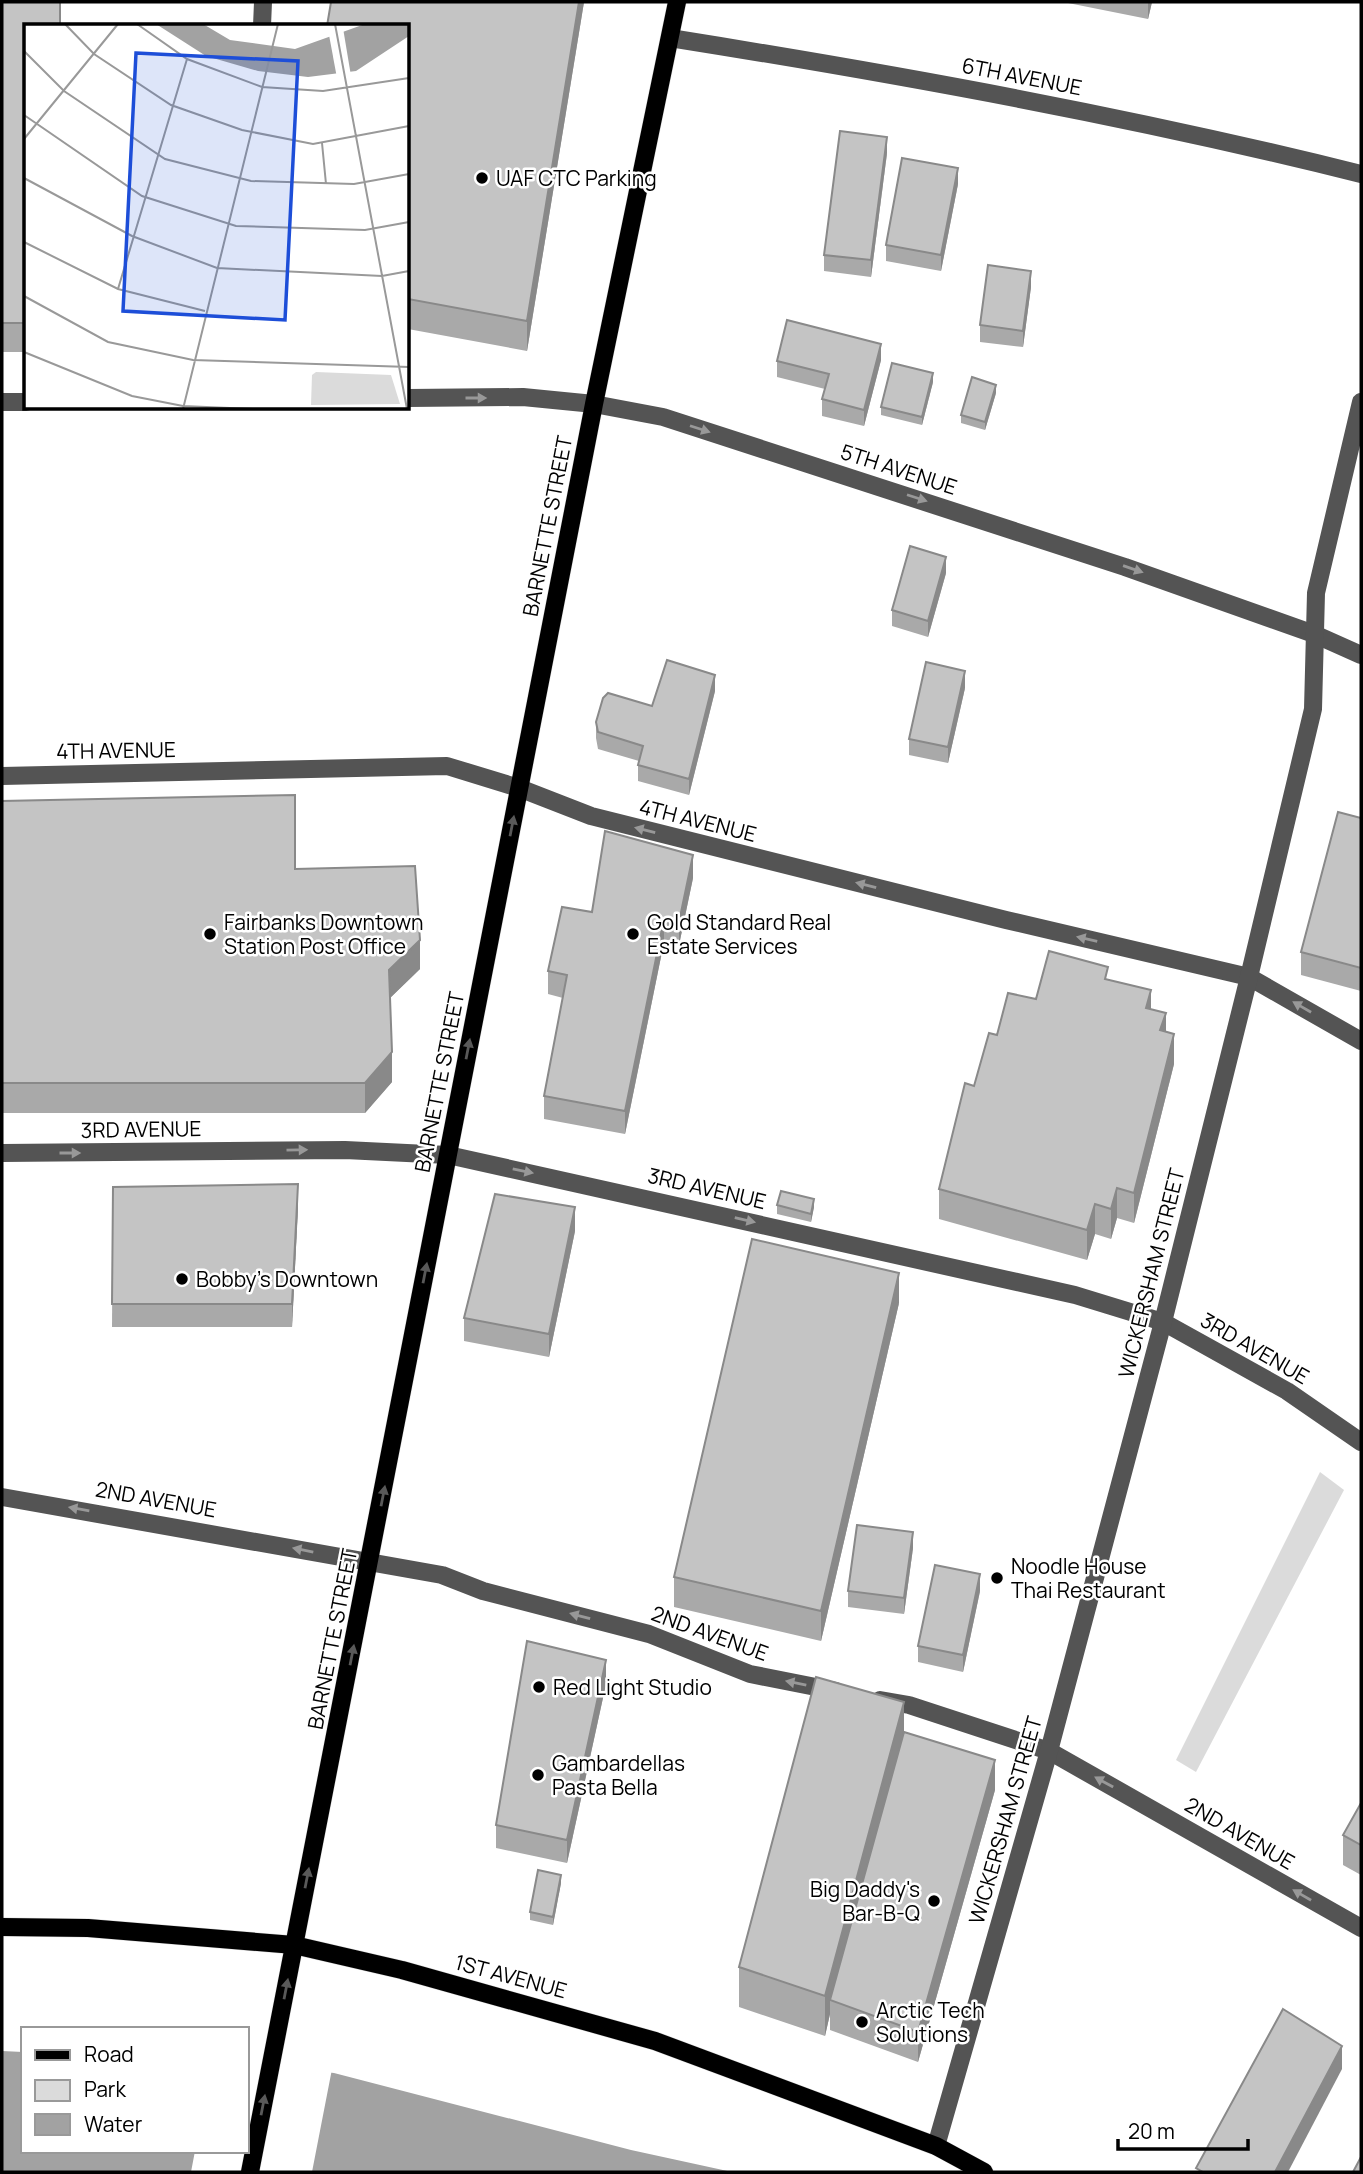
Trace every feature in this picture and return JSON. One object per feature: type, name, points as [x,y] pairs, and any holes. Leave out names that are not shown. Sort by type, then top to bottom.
[{"type":"main road","name":"BARNETTE STREET","points":[[250,2172],[594,404],[677,2]]},
{"type":"main road","name":"1ST AVENUE","points":[[2,1927],[88,1928],[294,1945],[402,1970],[655,2041],[936,2146],[984,2172]]},
{"type":"street","points":[[262,24],[263,2]]},
{"type":"street","name":"6TH AVENUE","points":[[670,38],[897,74],[1218,139],[1361,174]]},
{"type":"street","name":"5TH AVENUE","points":[[410,398],[523,397],[594,404],[663,417],[1025,533],[1314,634],[1361,655]]},
{"type":"street","points":[[2,402],[24,402]]},
{"type":"street","name":"WICKERSHAM STREET","points":[[936,2146],[1049,1751],[1163,1322],[1249,976],[1313,709],[1316,593],[1361,402]]},
{"type":"street","name":"4TH AVENUE","points":[[2,776],[447,766],[519,788],[604,819],[992,917],[1249,976],[1361,1041]]},
{"type":"street","name":"3RD AVENUE","points":[[2,1153],[345,1150],[447,1155],[1075,1295],[1163,1322],[1287,1391],[1361,1442]]},
{"type":"street","name":"2ND AVENUE","points":[[2,1497],[209,1531],[442,1576],[483,1591],[649,1634],[750,1674],[909,1706],[1049,1751],[1361,1928]]},
{"type":"green space","points":[[1320,1472],[1344,1490],[1196,1772],[1176,1760]]},
{"type":"water","points":[[2,2051],[21,2052],[21,2153],[248,2153],[248,2063],[334,2073],[631,2150],[732,2172],[2,2172]]},
{"type":"pier","points":[[248,2060],[332,2069],[312,2172],[191,2172],[195,2153],[248,2153]]},
{"type":"building","points":[[2,2],[60,2],[60,24],[24,24],[24,323],[2,323]]},
{"type":"building","name":"UAF CTC Parking","points":[[331,2],[579,2],[527,321],[410,299],[410,24],[327,24]]},
{"type":"building","points":[[840,131],[887,137],[871,260],[824,255]]},
{"type":"building","points":[[902,158],[958,168],[941,255],[886,245]]},
{"type":"building","points":[[988,265],[1031,271],[1023,331],[980,325]]},
{"type":"building","points":[[787,320],[881,344],[864,410],[822,399],[829,374],[777,361]]},
{"type":"building","points":[[892,363],[933,373],[922,417],[881,407]]},
{"type":"building","points":[[972,377],[996,385],[985,422],[961,415]]},
{"type":"building","points":[[910,546],[946,557],[928,621],[892,610]]},
{"type":"building","points":[[667,660],[715,675],[689,779],[638,765],[643,746],[598,732],[596,722],[603,698],[608,693],[652,706]]},
{"type":"building","points":[[926,662],[965,671],[948,747],[909,739]]},
{"type":"building","name":"Fairbanks Downtown Station Post Office","points":[[295,795],[295,869],[415,866],[420,940],[389,970],[392,1052],[365,1083],[2,1083],[2,801]]},
{"type":"building","points":[[1338,812],[1361,818],[1361,968],[1301,952]]},
{"type":"building","points":[[605,831],[693,855],[679,922],[664,919],[625,1111],[544,1096],[567,975],[548,971],[562,907],[592,912]]},
{"type":"building","points":[[1049,951],[1108,967],[1105,979],[1151,990],[1146,1008],[1166,1013],[1160,1030],[1174,1034],[1134,1193],[1117,1188],[1111,1209],[1095,1204],[1087,1230],[939,1189],[965,1083],[974,1086],[989,1033],[997,1035],[1008,993],[1036,999]]},
{"type":"building","points":[[298,1184],[292,1304],[112,1304],[113,1187]]},
{"type":"building","points":[[781,1191],[814,1199],[811,1214],[777,1205]]},
{"type":"building","points":[[495,1194],[575,1207],[549,1334],[464,1318]]},
{"type":"building","points":[[752,1239],[899,1273],[821,1611],[674,1577]]},
{"type":"building","points":[[857,1525],[913,1532],[904,1598],[848,1591]]},
{"type":"building","points":[[935,1565],[980,1574],[963,1655],[918,1646]]},
{"type":"building","points":[[527,1641],[606,1660],[567,1840],[496,1825]]},
{"type":"building","points":[[816,1677],[904,1702],[825,1996],[739,1967]]},
{"type":"building","points":[[904,1732],[995,1760],[918,2032],[830,2000]]},
{"type":"building","points":[[1361,1803],[1361,1845],[1343,1835]]},
{"type":"building","points":[[538,1870],[561,1875],[553,1917],[530,1912]]},
{"type":"building","points":[[1283,2009],[1342,2046],[1275,2172],[1203,2172],[1196,2168]]},
{"type":"building","points":[[1361,2157],[1361,2172],[1353,2172]]},
{"type":"place","name":"UAF CTC Parking","points":[[482,178]]},
{"type":"place","name":"Fairbanks Downtown Station Post Office","points":[[210,934]]},
{"type":"place","name":"Gold Standard Real Estate Services","points":[[633,934]]},
{"type":"place","name":"Bobby's Downtown","points":[[182,1279]]},
{"type":"place","name":"Noodle House Thai Restaurant","points":[[997,1578]]},
{"type":"place","name":"Red Light Studio","points":[[539,1687]]},
{"type":"place","name":"Gambardellas Pasta Bella","points":[[538,1775]]},
{"type":"place","name":"Big Daddy's Bar-B-Q","points":[[934,1901]]},
{"type":"place","name":"Arctic Tech Solutions","points":[[862,2022]]}]
